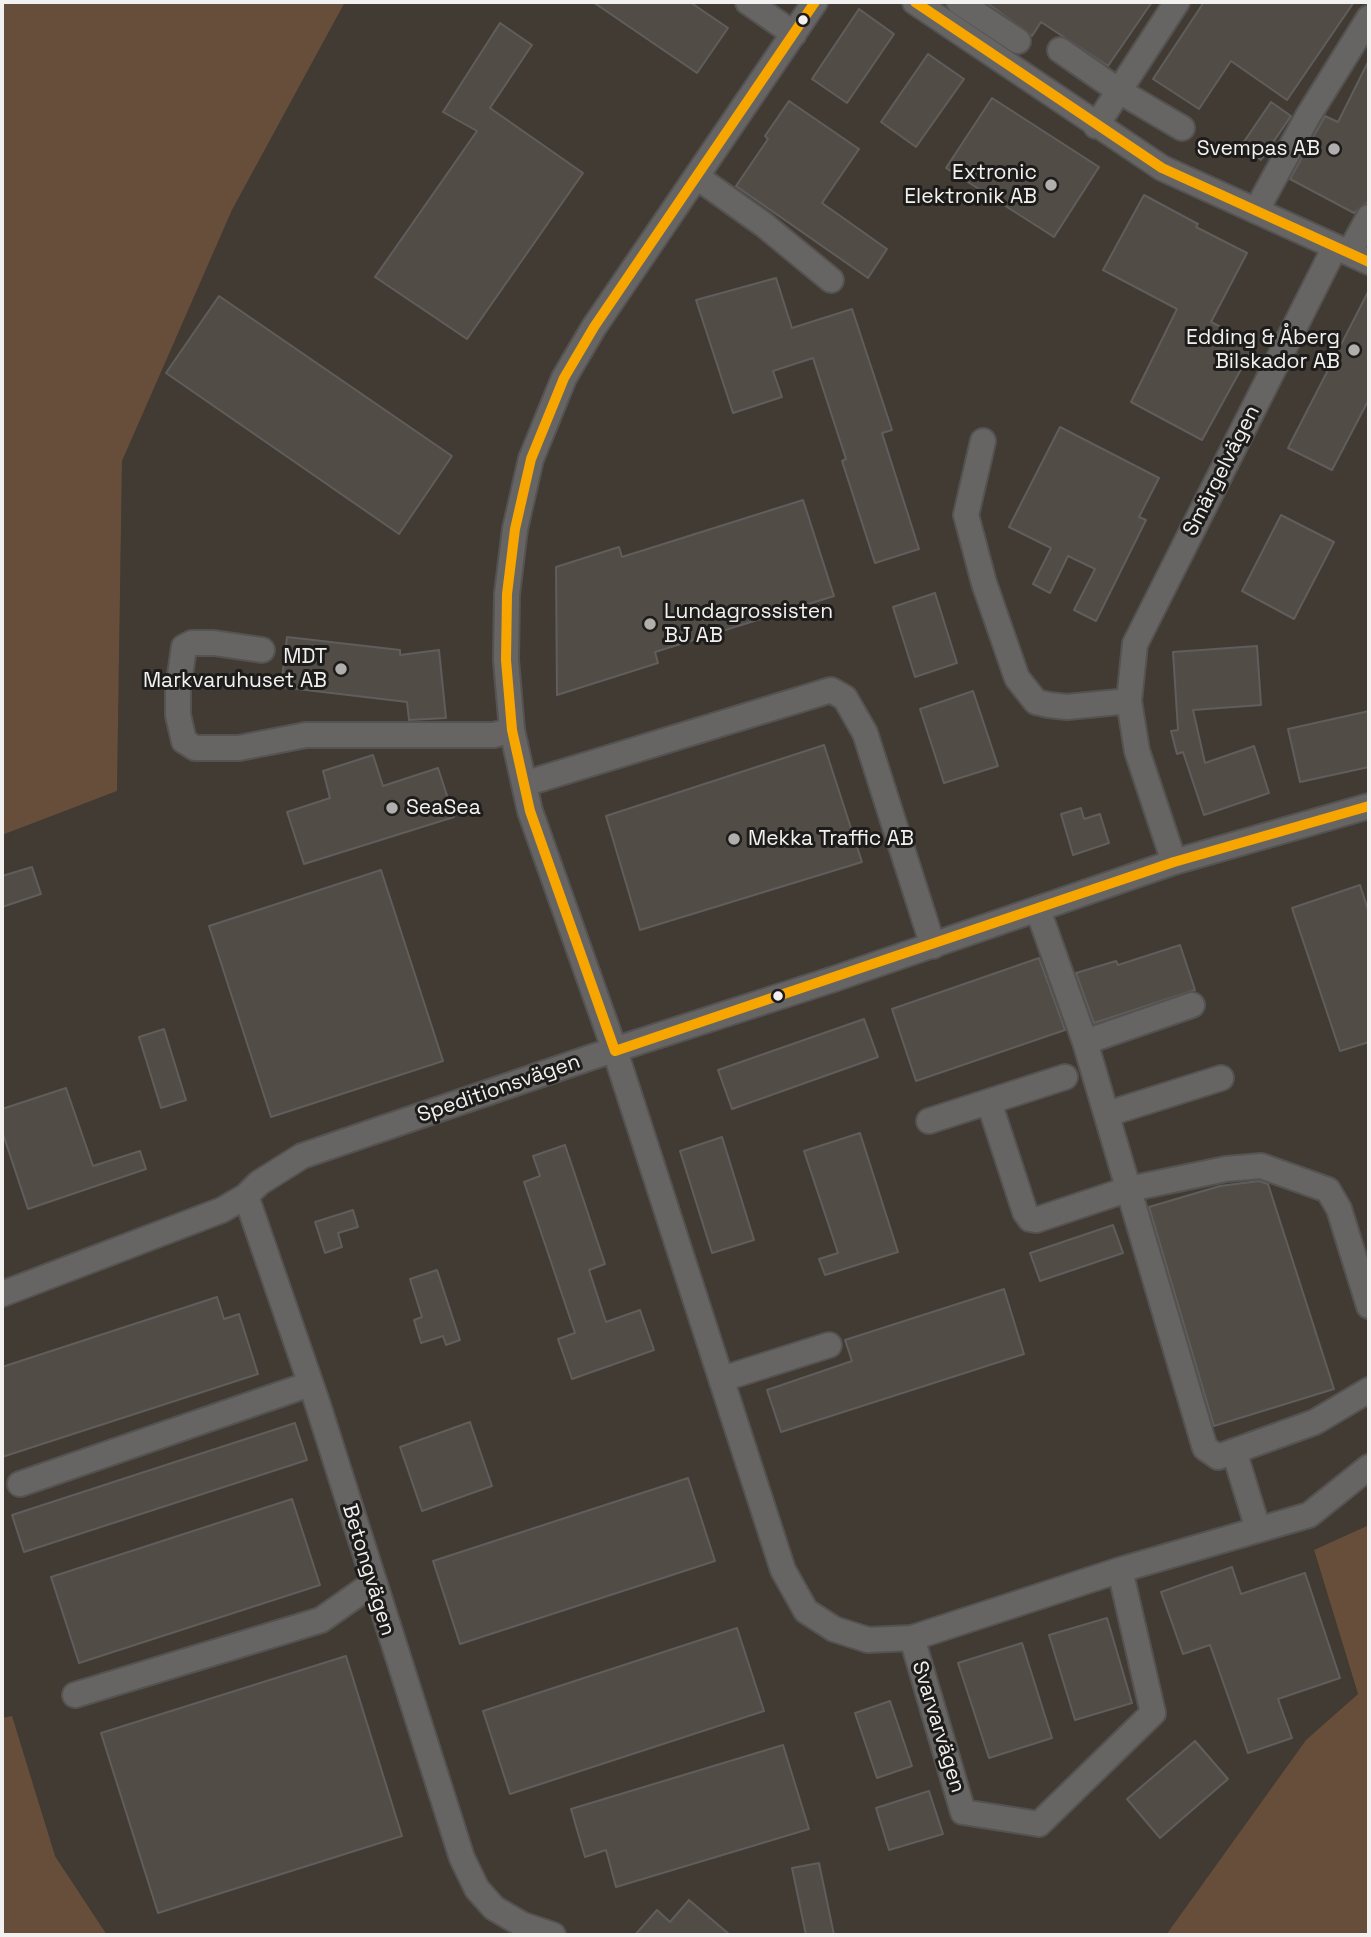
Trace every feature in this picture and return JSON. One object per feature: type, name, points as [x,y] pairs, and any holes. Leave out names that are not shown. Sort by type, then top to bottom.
[{"type":"street","name":"Svarvarvägen","points":[[815,2],[594,327],[564,378],[531,459],[515,529],[507,594],[506,660],[512,730],[530,811],[615,1051],[783,1570],[806,1611],[834,1629],[868,1640],[912,1639],[1120,1570],[1309,1515],[1369,1467]]},
{"type":"street","points":[[959,2],[1018,41]]},
{"type":"street","points":[[1096,126],[1177,2]]},
{"type":"street","points":[[754,4],[794,34]]},
{"type":"street","points":[[931,6],[1096,126],[1161,167],[1351,254]]},
{"type":"street","points":[[1256,211],[1308,116],[1369,18]]},
{"type":"street","points":[[1060,50],[1119,91],[1182,128]]},
{"type":"street","points":[[697,177],[763,224],[831,280]]},
{"type":"street","name":"Smärgelvägen","points":[[1174,862],[1137,751],[1129,701],[1135,643],[1369,217]]},
{"type":"street","points":[[984,441],[967,514],[984,583],[1017,678],[1036,702],[1049,705],[1067,707],[1129,701]]},
{"type":"street","points":[[262,650],[203,643],[192,643],[184,647],[178,690],[178,716],[184,741],[195,748],[239,748],[306,735],[494,735],[512,730]]},
{"type":"street","points":[[524,784],[831,690],[845,698],[865,733],[933,946]]},
{"type":"street","name":"Speditionsvägen","points":[[246,1196],[259,1183],[302,1156],[933,946],[1174,862],[1369,806]]},
{"type":"street","points":[[1038,910],[1085,1042],[1205,1448],[1217,1457],[1234,1451],[1315,1422],[1369,1390]]},
{"type":"street","points":[[1085,1042],[1192,1005]]},
{"type":"street","points":[[929,1121],[1065,1077]]},
{"type":"street","points":[[1107,1114],[1221,1078]]},
{"type":"street","points":[[989,1102],[1025,1212],[1030,1219],[1035,1220],[1129,1189],[1226,1169],[1261,1166],[1328,1190],[1339,1209],[1369,1306]]},
{"type":"street","points":[[2,1294],[222,1210],[246,1196]]},
{"type":"street","name":"Betongvägen","points":[[246,1196],[310,1384],[461,1858],[477,1889],[494,1908],[523,1925],[553,1935]]},
{"type":"street","points":[[722,1379],[829,1345]]},
{"type":"street","points":[[20,1484],[310,1384]]},
{"type":"street","points":[[1234,1451],[1258,1530]]},
{"type":"street","name":"Svarvarvägen","points":[[912,1639],[963,1812],[1039,1824],[1153,1713],[1120,1570]]},
{"type":"street","points":[[75,1695],[321,1620],[372,1584]]},
{"type":"shaded area","points":[[2,2],[345,2],[232,210],[122,461],[117,791],[2,835]]},
{"type":"shaded area","points":[[345,2],[1369,2],[1369,1525],[1314,1551],[1358,1694],[1306,1740],[1166,1935],[107,1935],[2,1775],[2,835],[117,791],[122,461],[232,210]]},
{"type":"shaded area","points":[[1369,1525],[1369,1935],[1166,1935],[1306,1740],[1358,1694],[1314,1550]]},
{"type":"shaded area","points":[[12,1716],[55,1856],[107,1935],[2,1935],[2,1718]]},
{"type":"building","points":[[593,2],[690,2],[728,28],[697,73]]},
{"type":"building","points":[[986,2],[1152,2],[1108,66],[1041,22],[1032,36]]},
{"type":"building","points":[[1204,2],[1354,2],[1287,100],[1231,61],[1199,109],[1153,79]]},
{"type":"building","points":[[859,9],[894,34],[847,103],[812,79]]},
{"type":"building","points":[[500,23],[532,45],[490,108],[583,173],[467,339],[375,277],[477,131],[443,112]]},
{"type":"building","points":[[928,54],[964,79],[916,147],[881,122]]},
{"type":"building","name":"Svempas AB","points":[[1369,60],[1369,201],[1354,213],[1290,179],[1325,116],[1338,122]]},
{"type":"building","points":[[992,98],[1099,167],[1054,237],[946,168]]},
{"type":"building","points":[[789,101],[859,149],[822,203],[887,249],[868,278],[736,186],[768,139],[765,136]]},
{"type":"building","points":[[1271,102],[1291,116],[1261,160],[1241,146]]},
{"type":"building","points":[[1144,195],[1198,224],[1196,227],[1247,253],[1211,322],[1255,344],[1202,440],[1131,402],[1177,309],[1103,270]]},
{"type":"building","points":[[776,278],[792,328],[852,309],[892,430],[882,433],[919,549],[875,563],[842,461],[846,459],[813,358],[773,371],[782,397],[733,413],[696,300]]},
{"type":"building","name":"Edding & Åberg Bilskador AB","points":[[1369,290],[1369,399],[1332,470],[1288,448]]},
{"type":"building","points":[[219,296],[452,456],[399,534],[166,373]]},
{"type":"building","points":[[1060,427],[1159,478],[1139,517],[1146,520],[1096,621],[1074,610],[1095,569],[1068,556],[1050,593],[1033,584],[1051,548],[1009,527]]},
{"type":"building","name":"Lundagrossisten BJ AB","points":[[803,500],[834,596],[655,652],[658,663],[557,695],[556,567],[619,547],[622,557]]},
{"type":"building","points":[[1281,515],[1334,542],[1294,619],[1242,591]]},
{"type":"building","points":[[935,593],[957,663],[915,677],[893,607]]},
{"type":"building","name":"MDT Markvaruhuset AB","points":[[287,637],[400,650],[400,655],[439,650],[446,718],[409,720],[407,702],[281,687]]},
{"type":"building","points":[[1257,646],[1261,705],[1193,710],[1205,763],[1254,746],[1269,793],[1204,815],[1183,752],[1177,754],[1171,731],[1178,730],[1173,652]]},
{"type":"building","points":[[973,691],[998,766],[944,783],[920,709]]},
{"type":"building","points":[[1369,711],[1369,767],[1300,782],[1288,729]]},
{"type":"building","name":"Mekka Traffic AB","points":[[824,745],[862,862],[640,930],[606,816]]},
{"type":"building","name":"SeaSea","points":[[373,755],[383,786],[438,768],[454,817],[304,864],[287,812],[330,798],[323,771]]},
{"type":"building","points":[[1081,808],[1084,819],[1100,814],[1109,843],[1073,855],[1061,814]]},
{"type":"building","points":[[32,867],[41,894],[2,907],[2,876]]},
{"type":"building","points":[[381,870],[443,1061],[271,1117],[209,926]]},
{"type":"building","points":[[1360,885],[1369,913],[1369,1042],[1340,1051],[1292,908]]},
{"type":"building","points":[[1180,945],[1195,990],[1094,1023],[1076,973],[1116,961],[1118,965]]},
{"type":"building","points":[[1039,958],[1065,1030],[916,1081],[892,1009]]},
{"type":"building","points":[[864,1019],[878,1057],[732,1109],[718,1070]]},
{"type":"building","points":[[164,1029],[186,1100],[161,1108],[139,1037]]},
{"type":"building","points":[[66,1088],[93,1166],[140,1151],[146,1169],[28,1209],[2,1131],[2,1109]]},
{"type":"building","points":[[860,1133],[898,1252],[825,1275],[819,1259],[838,1253],[804,1151]]},
{"type":"building","points":[[722,1137],[754,1240],[712,1253],[680,1151]]},
{"type":"building","points":[[565,1145],[605,1264],[589,1270],[606,1322],[640,1310],[654,1350],[572,1379],[558,1339],[575,1333],[524,1182],[540,1176],[533,1156]]},
{"type":"building","points":[[1259,1181],[1268,1184],[1334,1389],[1214,1426],[1149,1207],[1220,1186]]},
{"type":"building","points":[[353,1210],[358,1227],[338,1233],[342,1247],[325,1253],[315,1222]]},
{"type":"building","points":[[1113,1225],[1123,1253],[1040,1281],[1030,1253]]},
{"type":"building","points":[[437,1270],[460,1340],[446,1345],[443,1336],[421,1343],[414,1320],[422,1317],[410,1279]]},
{"type":"building","points":[[1004,1289],[1024,1354],[781,1432],[767,1390],[852,1361],[845,1340]]},
{"type":"building","points":[[217,1297],[224,1319],[239,1314],[258,1374],[2,1457],[2,1367]]},
{"type":"building","points":[[470,1422],[492,1486],[422,1511],[400,1447]]},
{"type":"building","points":[[295,1423],[307,1460],[24,1552],[12,1515]]},
{"type":"building","points":[[688,1478],[715,1561],[460,1644],[433,1561]]},
{"type":"building","points":[[292,1499],[320,1585],[79,1663],[51,1577]]},
{"type":"building","points":[[1232,1567],[1241,1594],[1305,1573],[1340,1678],[1278,1699],[1292,1738],[1248,1753],[1210,1645],[1183,1654],[1161,1592]]},
{"type":"building","points":[[1107,1618],[1132,1703],[1075,1720],[1049,1635]]},
{"type":"building","points":[[737,1628],[764,1711],[510,1794],[483,1711]]},
{"type":"building","points":[[1022,1643],[1052,1738],[989,1758],[958,1663]]},
{"type":"building","points":[[346,1656],[402,1836],[158,1913],[101,1733]]},
{"type":"building","points":[[890,1701],[912,1766],[877,1778],[855,1713]]},
{"type":"building","points":[[1195,1741],[1228,1779],[1160,1838],[1127,1799]]},
{"type":"building","points":[[783,1745],[809,1829],[616,1887],[606,1850],[585,1857],[571,1809]]},
{"type":"building","points":[[929,1791],[943,1834],[889,1850],[876,1808]]},
{"type":"building","points":[[819,1863],[834,1935],[806,1935],[792,1868]]},
{"type":"building","points":[[689,1900],[730,1935],[635,1935],[657,1910],[670,1922]]},
{"type":"transit line","points":[[615,1051],[530,811],[512,730],[506,660],[507,594],[515,529],[531,459],[564,378],[594,327],[815,2]]},
{"type":"transit line","points":[[915,2],[1162,168],[1369,262]]},
{"type":"transit line","points":[[615,1051],[1174,862],[1369,806]]},
{"type":"place","name":"Svempas AB","points":[[1334,149]]},
{"type":"place","name":"Extronic Elektronik AB","points":[[1051,185]]},
{"type":"place","name":"Edding & Åberg Bilskador AB","points":[[1354,350]]},
{"type":"place","name":"Lundagrossisten BJ AB","points":[[650,624]]},
{"type":"place","name":"MDT Markvaruhuset AB","points":[[341,669]]},
{"type":"place","name":"SeaSea","points":[[392,808]]},
{"type":"place","name":"Mekka Traffic AB","points":[[734,839]]}]
